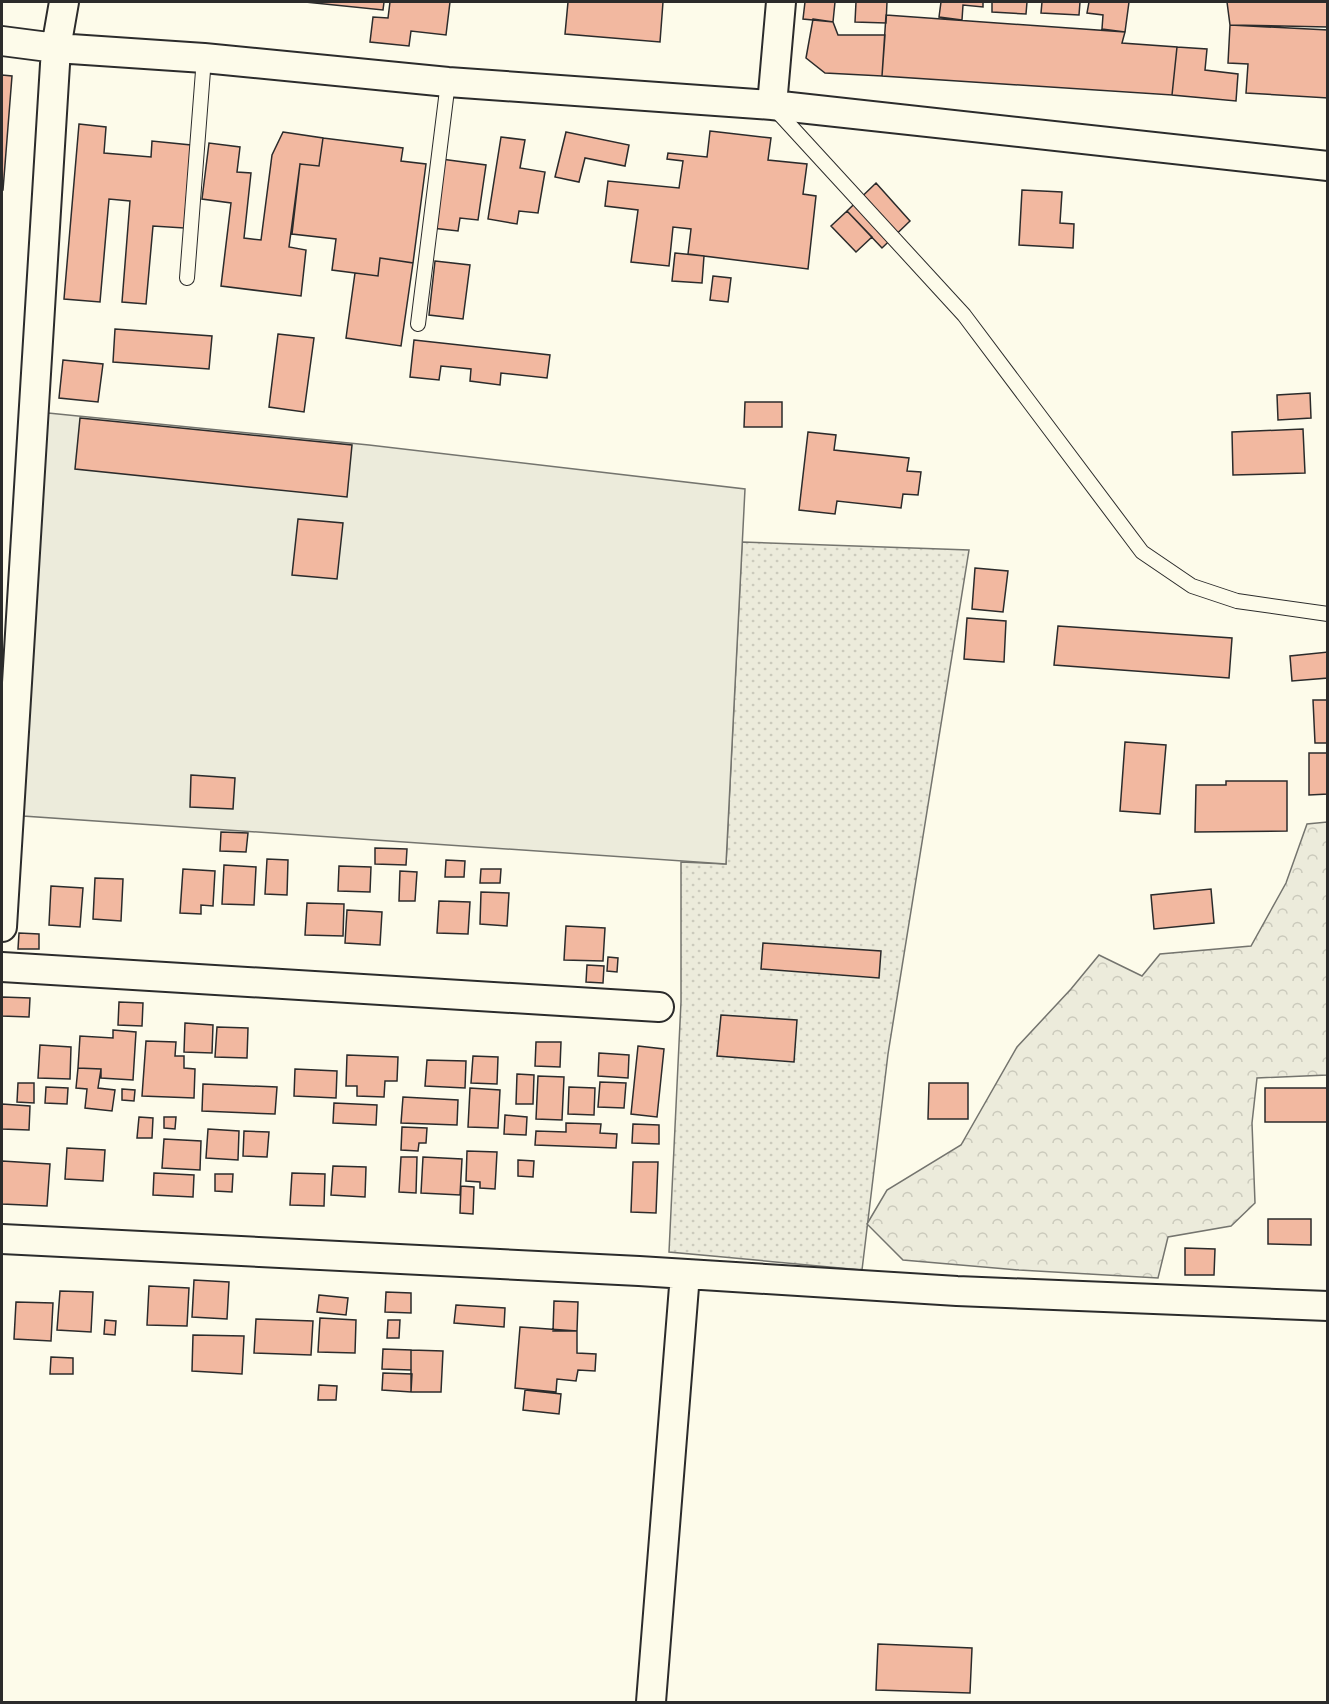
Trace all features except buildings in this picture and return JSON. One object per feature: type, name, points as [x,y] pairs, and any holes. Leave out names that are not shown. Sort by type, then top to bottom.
[{"type":"street","points":[[2,927],[3,868],[56,48],[64,2]]},
{"type":"street","points":[[772,105],[781,2]]},
{"type":"street","points":[[2,41],[56,48],[204,58],[448,82],[772,105],[1328,166]]},
{"type":"street","points":[[2,967],[659,1007]]},
{"type":"street","points":[[2,1239],[685,1274],[957,1291],[1328,1306]]},
{"type":"street","points":[[651,1702],[685,1274]]},
{"type":"lane","points":[[187,278],[204,58]]},
{"type":"lane","points":[[418,324],[448,82]]},
{"type":"lane","points":[[772,105],[964,315],[1142,552],[1192,586],[1237,600],[1328,614]]},
{"type":"green space","points":[[48,413],[369,445],[745,489],[726,864],[23,816]]},
{"type":"green space","points":[[742,542],[969,550],[888,1054],[862,1270],[669,1252],[681,1002],[681,862],[726,864]]},
{"type":"green space","points":[[1327,822],[1327,1075],[1257,1078],[1252,1123],[1255,1203],[1231,1226],[1168,1237],[1158,1278],[1019,1270],[903,1260],[867,1224],[887,1190],[961,1145],[1017,1047],[1099,955],[1142,976],[1160,954],[1251,946],[1286,883],[1307,824]]}]
